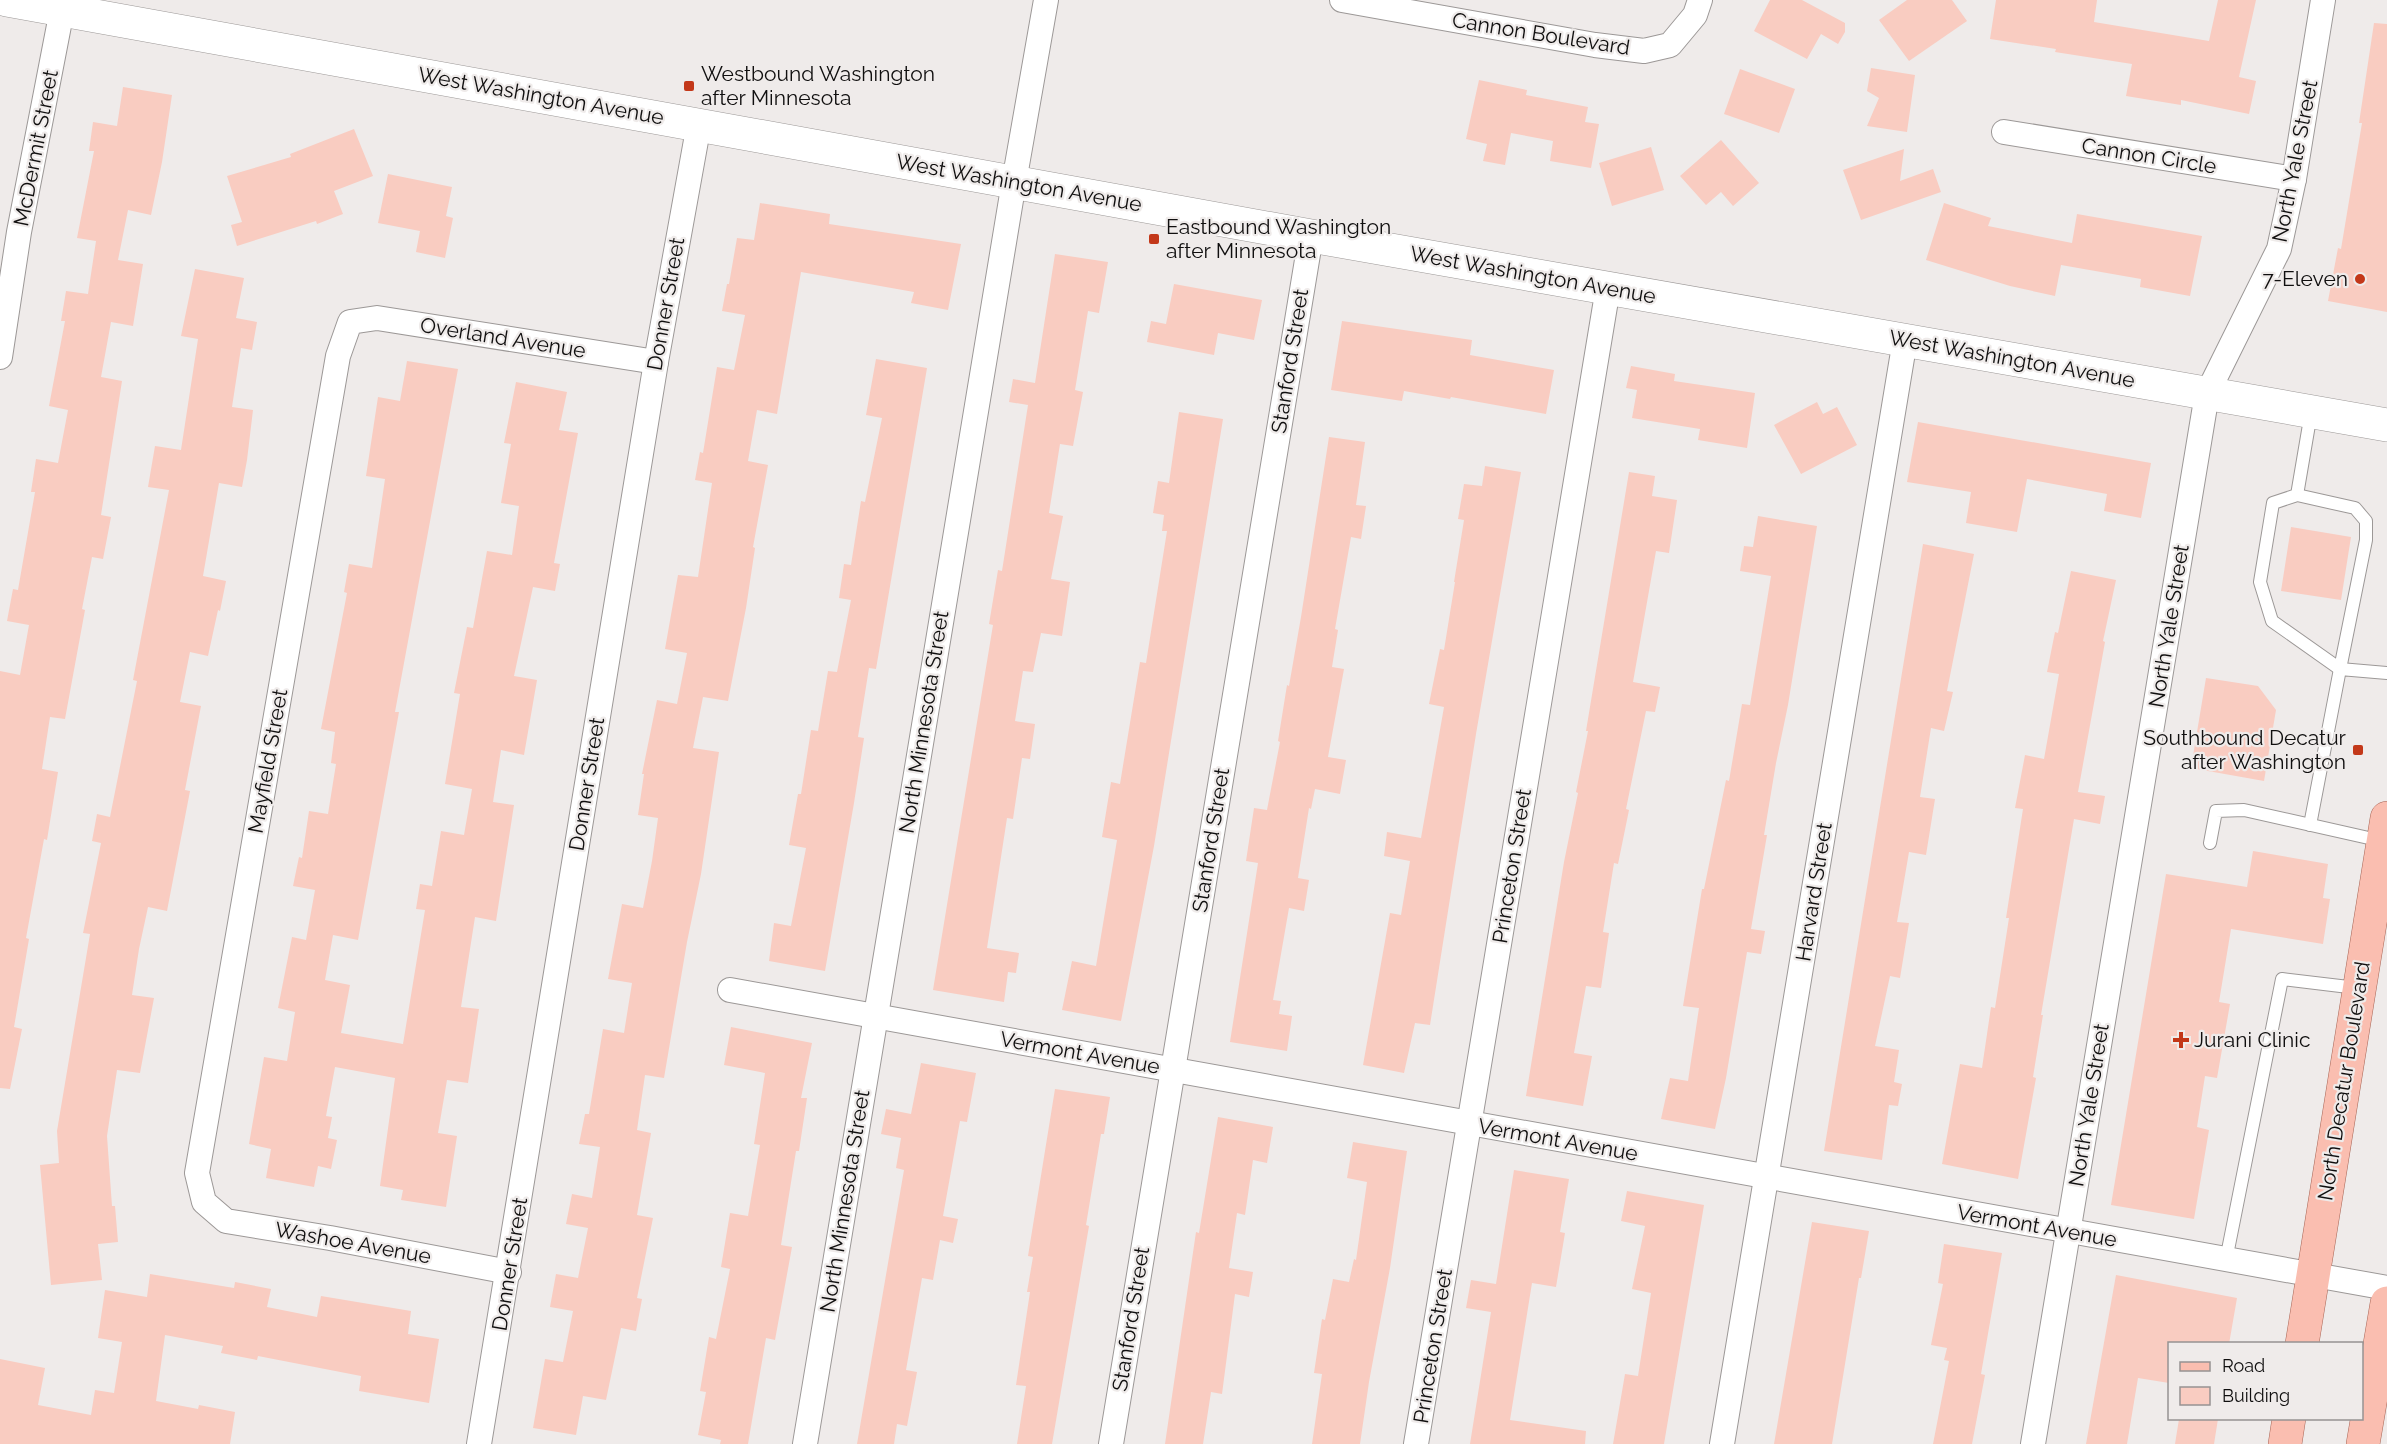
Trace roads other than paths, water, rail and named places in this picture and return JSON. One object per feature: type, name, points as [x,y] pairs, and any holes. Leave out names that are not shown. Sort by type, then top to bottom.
[{"type":"main road","name":"West Washington Avenue","points":[[7,0],[1311,236],[2387,425]]},
{"type":"main road","name":"North Decatur Boulevard","points":[[2302,1342],[2385,830]]},
{"type":"main road","points":[[2363,1444],[2387,1303]]},
{"type":"main road","points":[[2285,1444],[2289,1420]]},
{"type":"street","name":"North Minnesota Street","points":[[805,1444],[1046,0]]},
{"type":"street","name":"Cannon Boulevard","points":[[1342,0],[1595,45],[1644,51],[1670,45],[1695,15],[1700,0]]},
{"type":"street","name":"North Yale Street","points":[[2033,1444],[2207,394],[2279,249],[2294,179],[2323,0]]},
{"type":"street","name":"McDermit Street","points":[[0,357],[10,231],[62,10]]},
{"type":"street","name":"Donner Street","points":[[479,1444],[656,362],[699,124]]},
{"type":"street","name":"Cannon Circle","points":[[2004,132],[2294,179]]},
{"type":"street","name":"Stanford Street","points":[[1111,1444],[1311,236]]},
{"type":"street","name":"Princeton Street","points":[[1416,1444],[1608,288]]},
{"type":"street","name":"Overland Avenue","points":[[350,322],[377,318],[656,362]]},
{"type":"street","name":"Mayfield Street","points":[[204,1202],[196,1173],[338,356],[350,322]]},
{"type":"street","name":"Harvard Street","points":[[1722,1444],[1905,340]]},
{"type":"street","name":"Vermont Avenue","points":[[730,990],[2387,1288]]},
{"type":"street","name":"Washoe Avenue","points":[[204,1202],[226,1221],[508,1272]]},
{"type":"lane","points":[[2297,495],[2311,412]]},
{"type":"lane","points":[[2310,825],[2340,669],[2366,540],[2366,521],[2355,508],[2297,495],[2273,503],[2260,582],[2272,621],[2340,669],[2387,673]]},
{"type":"lane","points":[[2210,843],[2217,811],[2244,810],[2310,825],[2385,830]]},
{"type":"lane","points":[[2226,1260],[2282,979],[2359,988]]},
{"type":"place","name":"Westbound Washington after Minnesota","points":[[689,86]]},
{"type":"place","name":"Eastbound Washington after Minnesota","points":[[1154,239]]},
{"type":"place","name":"7-Eleven","points":[[2360,279]]},
{"type":"place","name":"Southbound Decatur after Washington","points":[[2358,750]]},
{"type":"place","name":"Jurani Clinic","points":[[2181,1040]]}]
